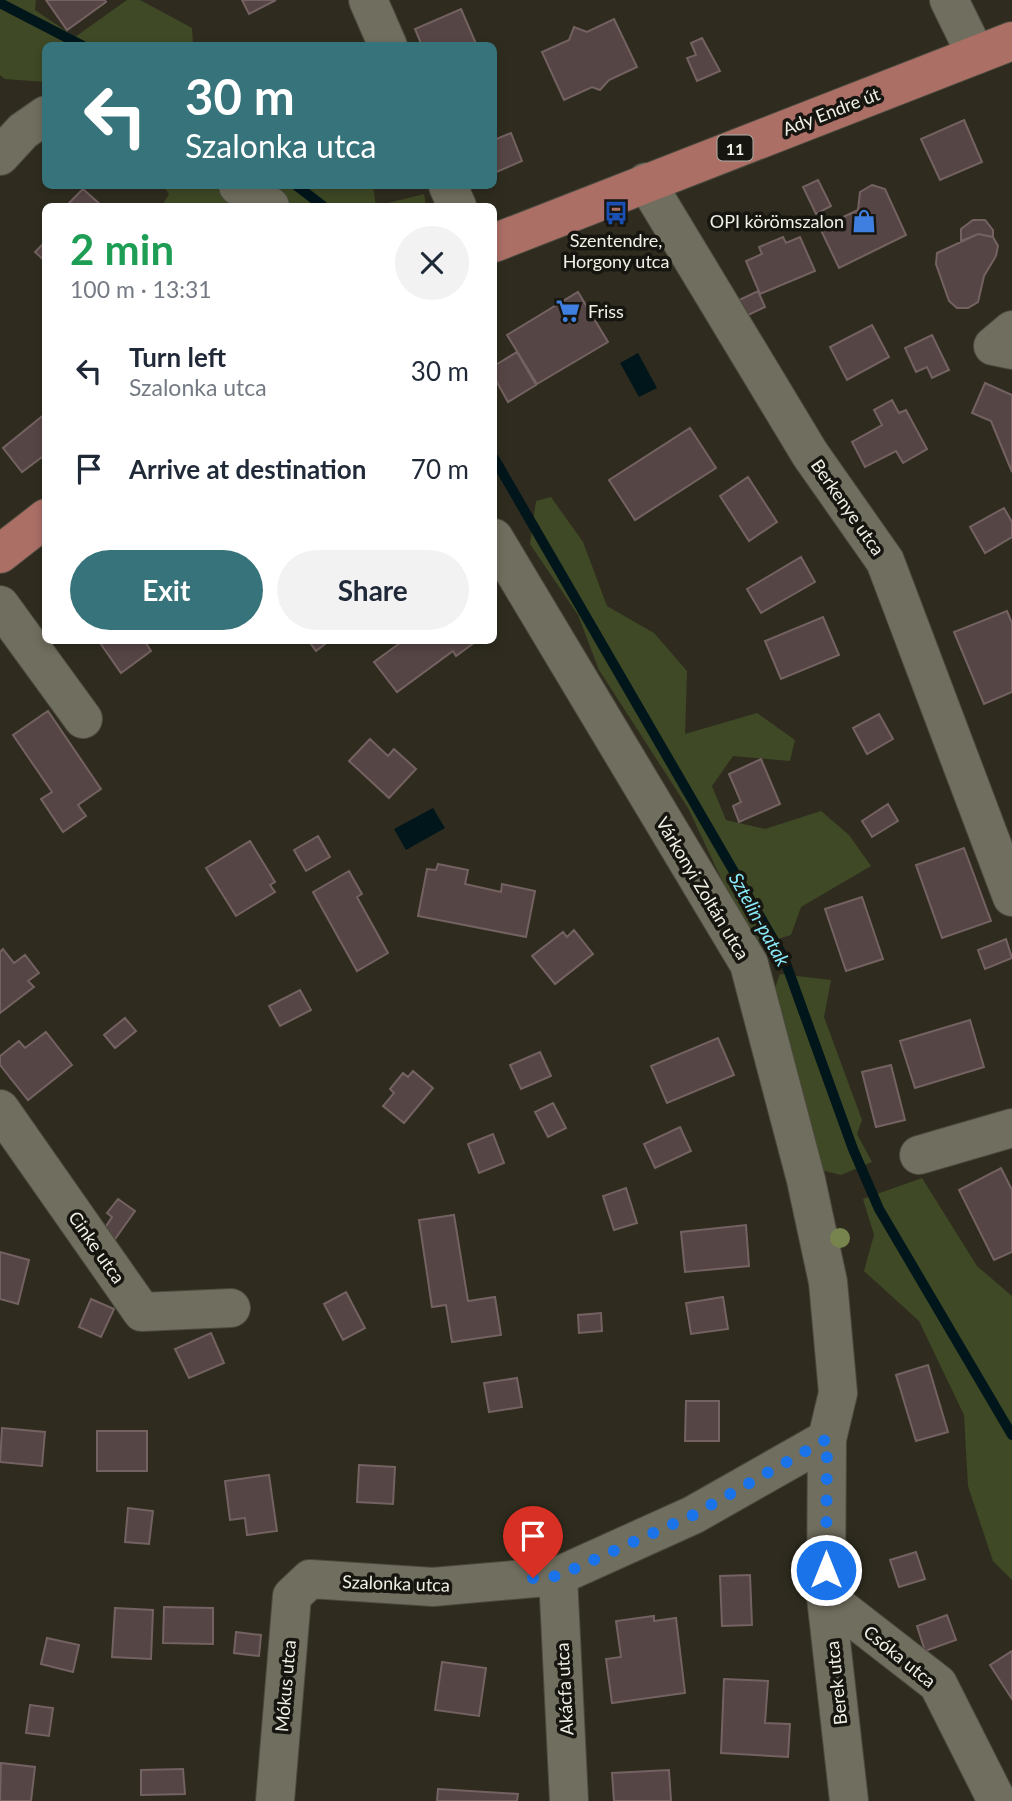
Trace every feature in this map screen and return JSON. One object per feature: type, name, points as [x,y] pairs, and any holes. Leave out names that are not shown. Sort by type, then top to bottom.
[{"type":"main road","name":"Ady Endre út","points":[[497,242],[1012,41]]},
{"type":"main road","points":[[0,554],[42,522]]},
{"type":"street","points":[[368,0],[386,42]]},
{"type":"street","points":[[949,0],[976,55]]},
{"type":"street","points":[[0,156],[23,131],[42,118]]},
{"type":"street","name":"Berkenye utca","points":[[646,182],[810,454],[885,561],[1012,897]]},
{"type":"street","points":[[243,189],[265,203]]},
{"type":"street","points":[[1012,330],[993,346],[1012,350]]},
{"type":"street","name":"Várkonyi Zoltán utca","points":[[497,543],[749,964],[806,1180],[828,1282],[838,1393],[827,1439]]},
{"type":"street","points":[[0,606],[83,719]]},
{"type":"street","name":"Cinke utca","points":[[0,1110],[142,1312],[231,1308]]},
{"type":"street","points":[[919,1155],[1012,1128]]},
{"type":"street","name":"Szalonka utca","points":[[310,1579],[433,1587],[558,1576],[693,1515],[827,1439]]},
{"type":"street","name":"Berek utca","points":[[827,1439],[826,1597],[849,1801]]},
{"type":"street","name":"Akácfa utca","points":[[558,1576],[569,1801]]},
{"type":"street","name":"Mókus utca","points":[[275,1801],[292,1596],[310,1579]]},
{"type":"street","name":"Csóka utca","points":[[826,1597],[938,1684],[997,1801]]},
{"type":"green space","points":[[0,0],[36,0],[35,10],[75,37],[127,0],[140,0],[192,28],[193,42],[42,42],[42,82],[5,79],[0,75]]},
{"type":"green space","points":[[165,189],[373,189],[376,203],[164,203],[169,194]]},
{"type":"green space","points":[[424,194],[426,203],[388,203]]},
{"type":"green space","points":[[551,497],[583,542],[607,606],[654,633],[687,671],[685,734],[757,713],[795,740],[790,761],[733,756],[712,786],[726,820],[765,829],[821,811],[849,835],[871,866],[801,907],[791,935],[761,944],[730,897],[688,808],[599,670],[578,615],[530,544],[536,501]]},
{"type":"green space","points":[[780,974],[831,980],[824,1017],[862,1120],[857,1134],[872,1162],[841,1175],[821,1170],[772,996]]},
{"type":"green space","points":[[922,1178],[977,1266],[1012,1296],[1012,1580],[993,1561],[968,1486],[964,1415],[919,1321],[864,1271],[874,1235],[863,1199]]},
{"type":"water","points":[[638,353],[657,388],[639,397],[620,363]]},
{"type":"water","points":[[433,808],[445,828],[406,850],[394,829]]},
{"type":"building","points":[[46,0],[105,0],[106,2],[67,30]]},
{"type":"building","points":[[242,0],[276,0],[249,14]]},
{"type":"building","points":[[461,9],[475,42],[420,42],[415,29]]},
{"type":"building","points":[[614,19],[637,67],[609,80],[600,90],[592,87],[564,100],[542,52],[569,40],[574,27],[587,32]]},
{"type":"building","points":[[702,38],[720,71],[697,81],[687,58],[696,55],[691,43]]},
{"type":"building","points":[[964,120],[982,162],[940,180],[921,139]]},
{"type":"building","points":[[511,133],[522,161],[497,172],[497,139]]},
{"type":"building","points":[[818,180],[831,206],[816,214],[803,187]]},
{"type":"building","points":[[872,185],[885,189],[906,235],[839,268],[820,228],[858,210],[860,192]]},
{"type":"building","points":[[83,189],[99,203],[69,203]]},
{"type":"building","points":[[973,220],[985,220],[993,230],[993,237],[978,234],[961,241],[961,229]]},
{"type":"building","points":[[978,234],[993,237],[998,246],[996,256],[984,276],[978,302],[968,308],[957,308],[949,301],[936,264],[937,253]]},
{"type":"building","points":[[783,237],[786,243],[800,237],[815,271],[760,294],[746,261],[762,254],[759,247]]},
{"type":"building","points":[[42,245],[42,258],[35,252]]},
{"type":"building","points":[[758,291],[765,307],[742,318],[735,302]]},
{"type":"building","points":[[578,292],[608,342],[537,384],[507,335]]},
{"type":"building","points":[[872,325],[889,357],[847,380],[830,347]]},
{"type":"building","points":[[932,335],[949,370],[932,378],[927,367],[916,372],[905,348]]},
{"type":"building","points":[[517,352],[536,385],[508,402],[497,382],[497,364]]},
{"type":"building","points":[[985,383],[1012,395],[1012,472],[991,421],[972,413]]},
{"type":"building","points":[[892,400],[899,413],[906,410],[927,449],[903,463],[896,451],[865,467],[852,442],[882,425],[874,410]]},
{"type":"building","points":[[42,416],[42,457],[22,472],[3,448]]},
{"type":"building","points":[[690,428],[716,468],[635,520],[609,480]]},
{"type":"building","points":[[748,477],[777,522],[749,541],[720,496]]},
{"type":"building","points":[[1004,508],[1012,522],[1012,537],[985,553],[970,527]]},
{"type":"building","points":[[801,557],[815,582],[761,613],[747,589]]},
{"type":"building","points":[[1007,611],[1012,623],[1012,692],[984,704],[954,632]]},
{"type":"building","points":[[823,617],[839,655],[781,679],[765,641]]},
{"type":"building","points":[[101,644],[147,644],[151,651],[121,673]]},
{"type":"building","points":[[311,644],[325,644],[316,651]]},
{"type":"building","points":[[399,644],[472,644],[456,656],[453,651],[397,692],[374,662]]},
{"type":"building","points":[[48,711],[101,789],[78,805],[86,816],[63,832],[41,799],[52,792],[13,735]]},
{"type":"building","points":[[879,714],[893,739],[867,754],[853,728]]},
{"type":"building","points":[[370,739],[388,756],[394,749],[416,769],[389,798],[349,761]]},
{"type":"building","points":[[761,759],[780,804],[739,822],[733,806],[741,802],[729,774]]},
{"type":"building","points":[[888,804],[898,821],[872,837],[862,821]]},
{"type":"building","points":[[318,836],[330,857],[306,871],[294,850]]},
{"type":"building","points":[[250,841],[275,882],[270,885],[275,892],[236,916],[206,868]]},
{"type":"building","points":[[964,848],[991,921],[942,938],[916,865]]},
{"type":"building","points":[[438,864],[468,870],[465,884],[501,892],[502,884],[535,891],[526,937],[418,916],[427,869],[436,870]]},
{"type":"building","points":[[349,871],[362,894],[357,897],[388,953],[357,971],[313,892]]},
{"type":"building","points":[[862,897],[883,959],[846,971],[825,909]]},
{"type":"building","points":[[574,930],[593,954],[555,984],[532,956],[563,932],[567,937]]},
{"type":"building","points":[[1006,939],[1012,958],[985,969],[978,950]]},
{"type":"building","points":[[3,949],[14,963],[25,955],[39,973],[28,981],[34,987],[0,1013],[0,952]]},
{"type":"building","points":[[300,990],[311,1010],[280,1026],[269,1006]]},
{"type":"building","points":[[125,1018],[136,1031],[115,1048],[104,1035]]},
{"type":"building","points":[[970,1020],[984,1067],[915,1088],[900,1041]]},
{"type":"building","points":[[46,1032],[72,1065],[28,1100],[0,1065],[0,1056],[19,1041],[25,1048]]},
{"type":"building","points":[[718,1038],[734,1075],[667,1103],[651,1066]]},
{"type":"building","points":[[540,1052],[551,1076],[521,1089],[510,1065]]},
{"type":"building","points":[[891,1065],[905,1120],[876,1127],[862,1072]]},
{"type":"building","points":[[413,1071],[433,1088],[404,1123],[383,1106],[394,1093],[390,1089],[403,1073],[408,1077]]},
{"type":"building","points":[[553,1103],[566,1128],[548,1137],[535,1112]]},
{"type":"building","points":[[680,1127],[691,1151],[655,1168],[644,1144]]},
{"type":"building","points":[[493,1134],[504,1163],[479,1173],[468,1144]]},
{"type":"building","points":[[1001,1168],[1012,1190],[1012,1252],[994,1260],[959,1190]]},
{"type":"building","points":[[626,1188],[637,1223],[614,1230],[603,1196]]},
{"type":"building","points":[[118,1199],[135,1211],[113,1242],[101,1234],[112,1217],[107,1213]]},
{"type":"building","points":[[454,1215],[468,1301],[495,1297],[501,1335],[452,1342],[446,1305],[432,1307],[419,1220]]},
{"type":"building","points":[[746,1225],[749,1266],[685,1272],[681,1232]]},
{"type":"building","points":[[0,1252],[29,1260],[18,1304],[0,1299]]},
{"type":"building","points":[[346,1292],[365,1328],[343,1340],[324,1304]]},
{"type":"building","points":[[723,1297],[728,1329],[691,1334],[686,1303]]},
{"type":"building","points":[[91,1299],[114,1309],[101,1337],[79,1327]]},
{"type":"building","points":[[601,1313],[602,1331],[579,1333],[578,1315]]},
{"type":"building","points":[[211,1333],[224,1363],[189,1378],[175,1349]]},
{"type":"building","points":[[928,1365],[948,1432],[916,1441],[896,1375]]},
{"type":"building","points":[[517,1378],[522,1407],[489,1412],[484,1383]]},
{"type":"building","points":[[686,1401],[719,1401],[719,1441],[685,1441]]},
{"type":"building","points":[[2,1428],[45,1432],[42,1466],[0,1462]]},
{"type":"building","points":[[97,1431],[147,1431],[147,1471],[97,1471]]},
{"type":"building","points":[[359,1465],[395,1467],[393,1504],[357,1502]]},
{"type":"building","points":[[269,1475],[277,1531],[247,1535],[245,1518],[230,1520],[225,1481]]},
{"type":"building","points":[[128,1508],[153,1511],[149,1544],[125,1542]]},
{"type":"building","points":[[916,1552],[925,1579],[899,1587],[890,1560]]},
{"type":"building","points":[[750,1575],[752,1625],[722,1626],[720,1576]]},
{"type":"building","points":[[164,1607],[213,1608],[213,1644],[163,1643]]},
{"type":"building","points":[[115,1608],[153,1610],[151,1659],[112,1657]]},
{"type":"building","points":[[947,1615],[956,1640],[925,1651],[917,1626]]},
{"type":"building","points":[[654,1616],[654,1621],[676,1618],[685,1693],[612,1703],[606,1659],[621,1657],[616,1621]]},
{"type":"building","points":[[236,1632],[261,1635],[259,1656],[234,1653]]},
{"type":"building","points":[[47,1638],[79,1645],[73,1672],[41,1664]]},
{"type":"building","points":[[1012,1651],[1012,1699],[990,1665]]},
{"type":"building","points":[[442,1662],[486,1668],[479,1716],[435,1710]]},
{"type":"building","points":[[724,1679],[768,1681],[765,1723],[790,1724],[788,1757],[721,1753]]},
{"type":"building","points":[[30,1705],[53,1708],[49,1736],[26,1733]]},
{"type":"building","points":[[1,1763],[35,1767],[31,1801],[0,1801]]},
{"type":"building","points":[[183,1769],[185,1794],[141,1795],[141,1770]]},
{"type":"building","points":[[669,1770],[671,1801],[614,1801],[612,1773]]},
{"type":"building","points":[[438,1789],[518,1794],[517,1801],[437,1801]]},
{"type":"waterway","name":"Sztelin-patak","points":[[0,3],[75,42]]},
{"type":"waterway","name":"Sztelin-patak","points":[[301,189],[319,203]]},
{"type":"waterway","name":"Sztelin-patak","points":[[497,463],[784,958],[853,1149],[879,1209],[1012,1435]]},
{"type":"place","name":"Szentendre, Horgony utca","points":[[616,213]]},
{"type":"place","name":"OPI körömszalon","points":[[864,221]]},
{"type":"place","name":"Friss","points":[[568,311]]},
{"type":"route","points":[[533,1578],[558,1576],[693,1515],[827,1439],[826,1570]]}]
